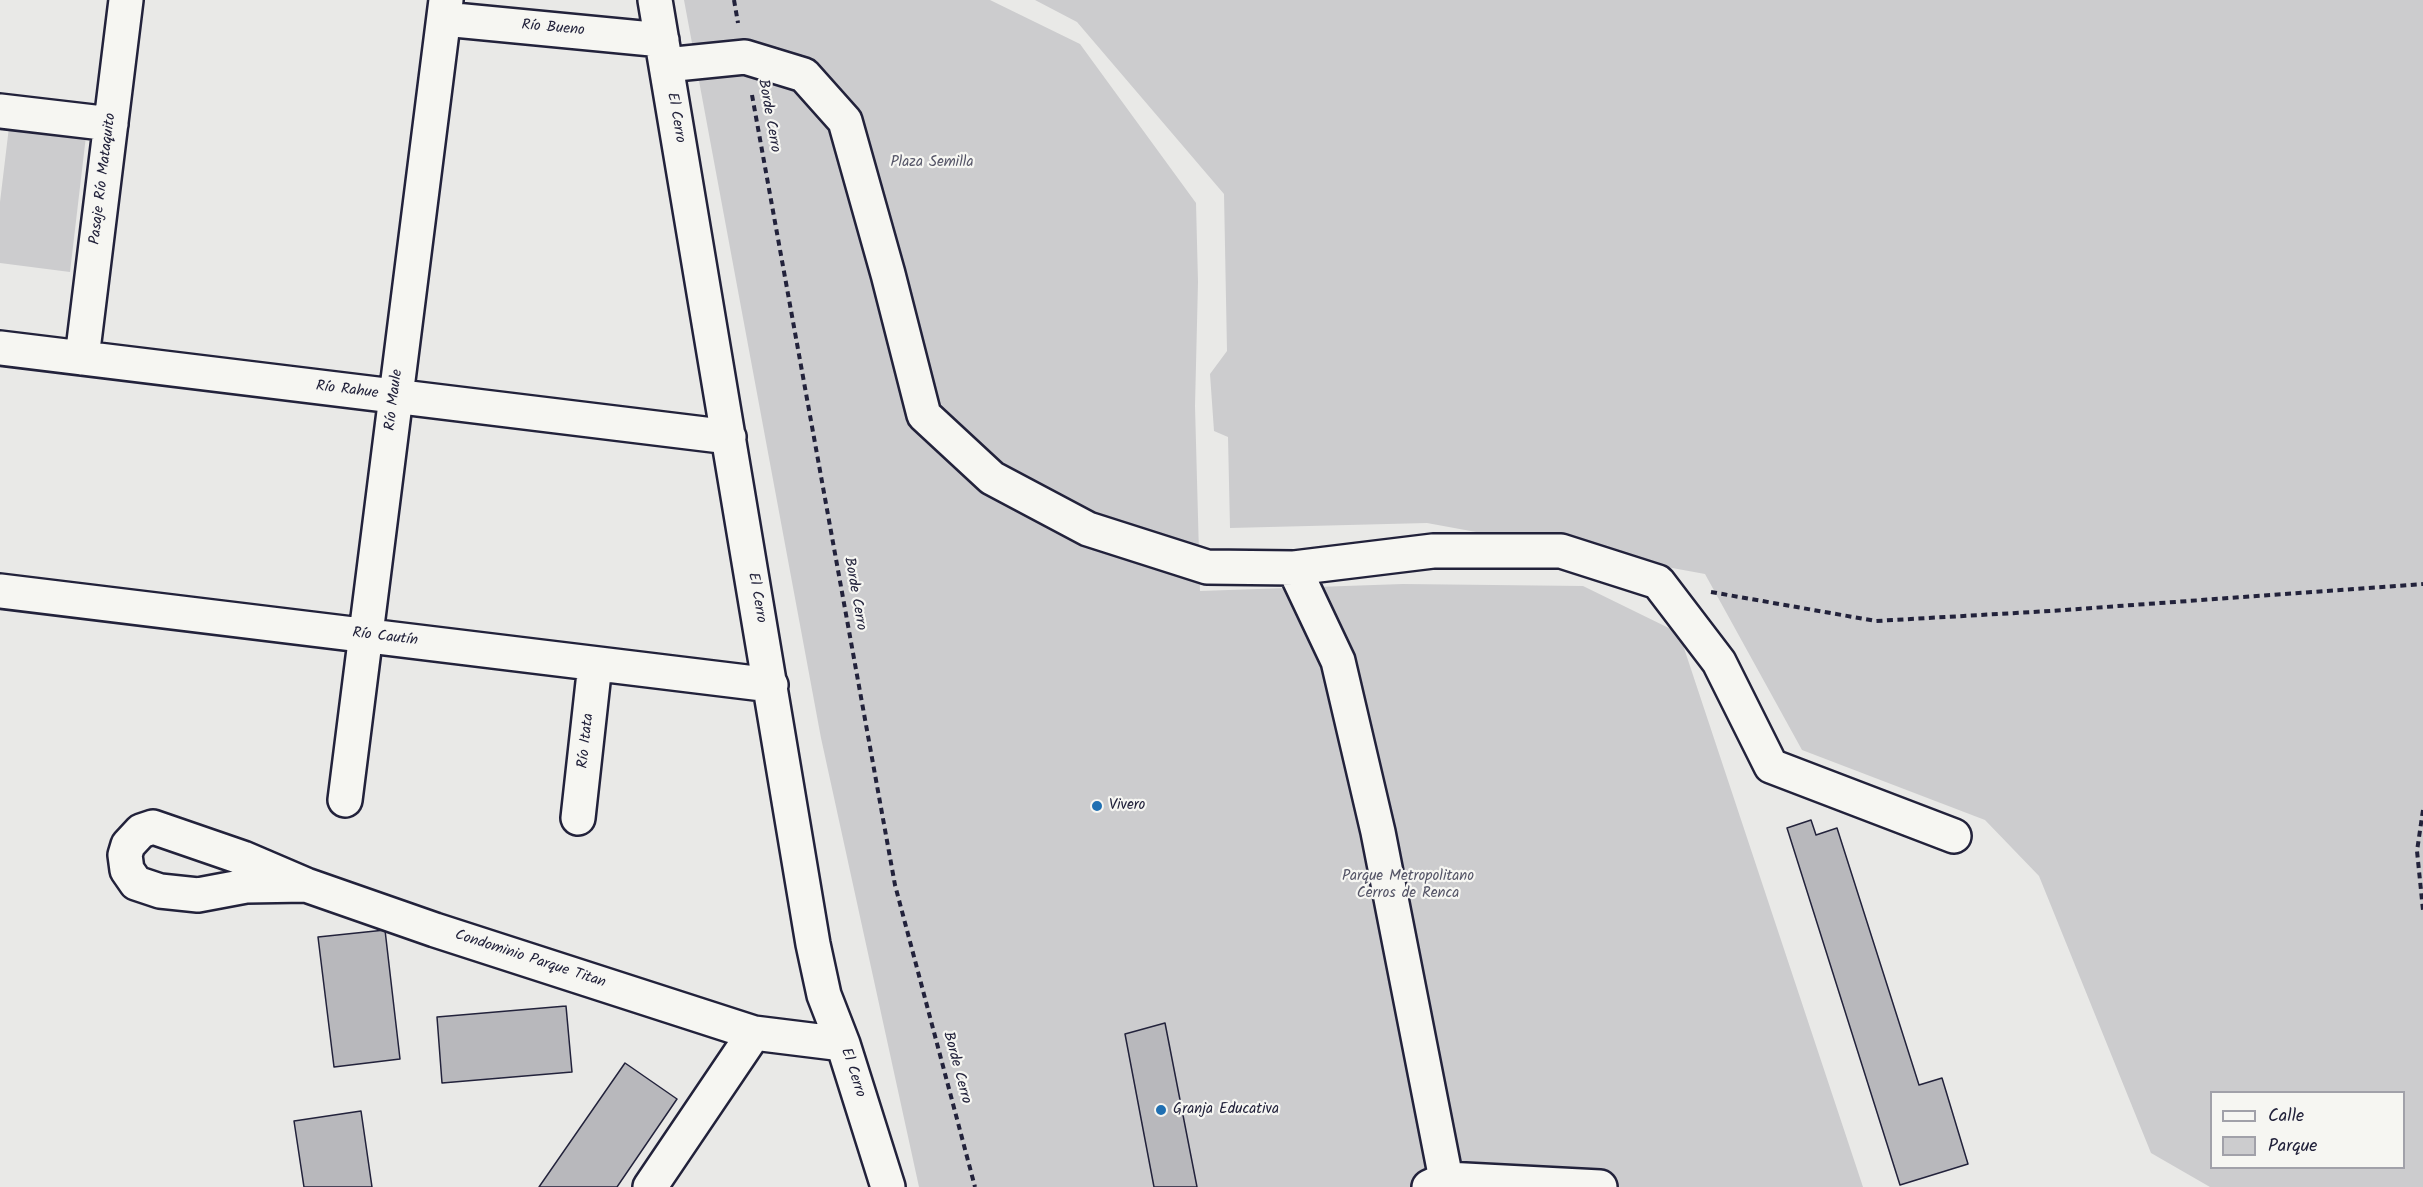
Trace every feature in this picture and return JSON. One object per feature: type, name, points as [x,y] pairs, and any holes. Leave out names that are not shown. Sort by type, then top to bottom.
[{"type":"street","name":"Pasaje Río Mataquito","points":[[82,358],[126,0]]},
{"type":"street","name":"El Cerro","points":[[655,0],[814,953],[824,995],[843,1044],[888,1187]]},
{"type":"street","name":"Río Bueno","points":[[445,9],[664,52],[745,57]]},
{"type":"street","name":"Río Maule","points":[[345,800],[445,9]]},
{"type":"street","points":[[745,57],[804,75],[845,121],[888,274],[924,415],[992,478],[1088,529],[1207,567],[1294,568],[1433,551],[1561,551],[1658,582],[1719,662],[1771,766],[1954,836]]},
{"type":"street","points":[[0,111],[111,124]]},
{"type":"street","name":"Río Rahue","points":[[0,348],[729,437]]},
{"type":"street","points":[[1294,568],[1338,661],[1378,832],[1437,1183],[1600,1187]]},
{"type":"street","name":"Río Cautín","points":[[0,591],[771,685]]},
{"type":"street","name":"Río Itata","points":[[578,818],[595,663]]},
{"type":"street","name":"Condominio Parque Titan","points":[[306,885],[435,930],[754,1033],[843,1044]]},
{"type":"street","points":[[650,1187],[754,1033]]},
{"type":"path","name":"Borde Cerro","points":[[734,0],[895,885],[975,1187]]},
{"type":"path","points":[[1658,582],[1876,621],[2062,611],[2423,584]]},
{"type":"path","points":[[2423,810],[2417,851],[2423,910]]},
{"type":"green space","name":"Parque Metropolitano Cerros de Renca","points":[[684,0],[990,0],[1080,44],[1196,203],[1198,282],[1195,406],[1200,591],[1403,584],[1583,586],[1679,633],[1863,1187],[919,1187],[821,738]]},
{"type":"green space","points":[[1035,0],[2423,0],[2423,1187],[2210,1187],[2151,1153],[2039,876],[1985,820],[1802,750],[1705,574],[1427,523],[1230,528],[1228,437],[1214,431],[1210,374],[1227,351],[1224,194],[1077,22]]},
{"type":"green space","points":[[9,127],[86,136],[70,272],[0,263],[0,202]]},
{"type":"building","points":[[1811,820],[1816,835],[1837,828],[1919,1085],[1942,1078],[1968,1164],[1900,1185],[1787,828]]},
{"type":"building","points":[[385,930],[400,1059],[334,1067],[318,937]]},
{"type":"building","points":[[566,1006],[572,1072],[442,1083],[437,1017]]},
{"type":"building","name":"Granja Educativa","points":[[1165,1023],[1197,1187],[1154,1187],[1125,1034]]},
{"type":"building","points":[[625,1063],[677,1099],[617,1187],[539,1187]]},
{"type":"building","points":[[361,1111],[372,1187],[304,1187],[294,1121]]},
{"type":"place","name":"Vivero","points":[[1097,806]]},
{"type":"place","name":"Granja Educativa","points":[[1161,1110]]},
{"type":"park label","name":"Plaza Semilla","points":[[932,163]]}]
